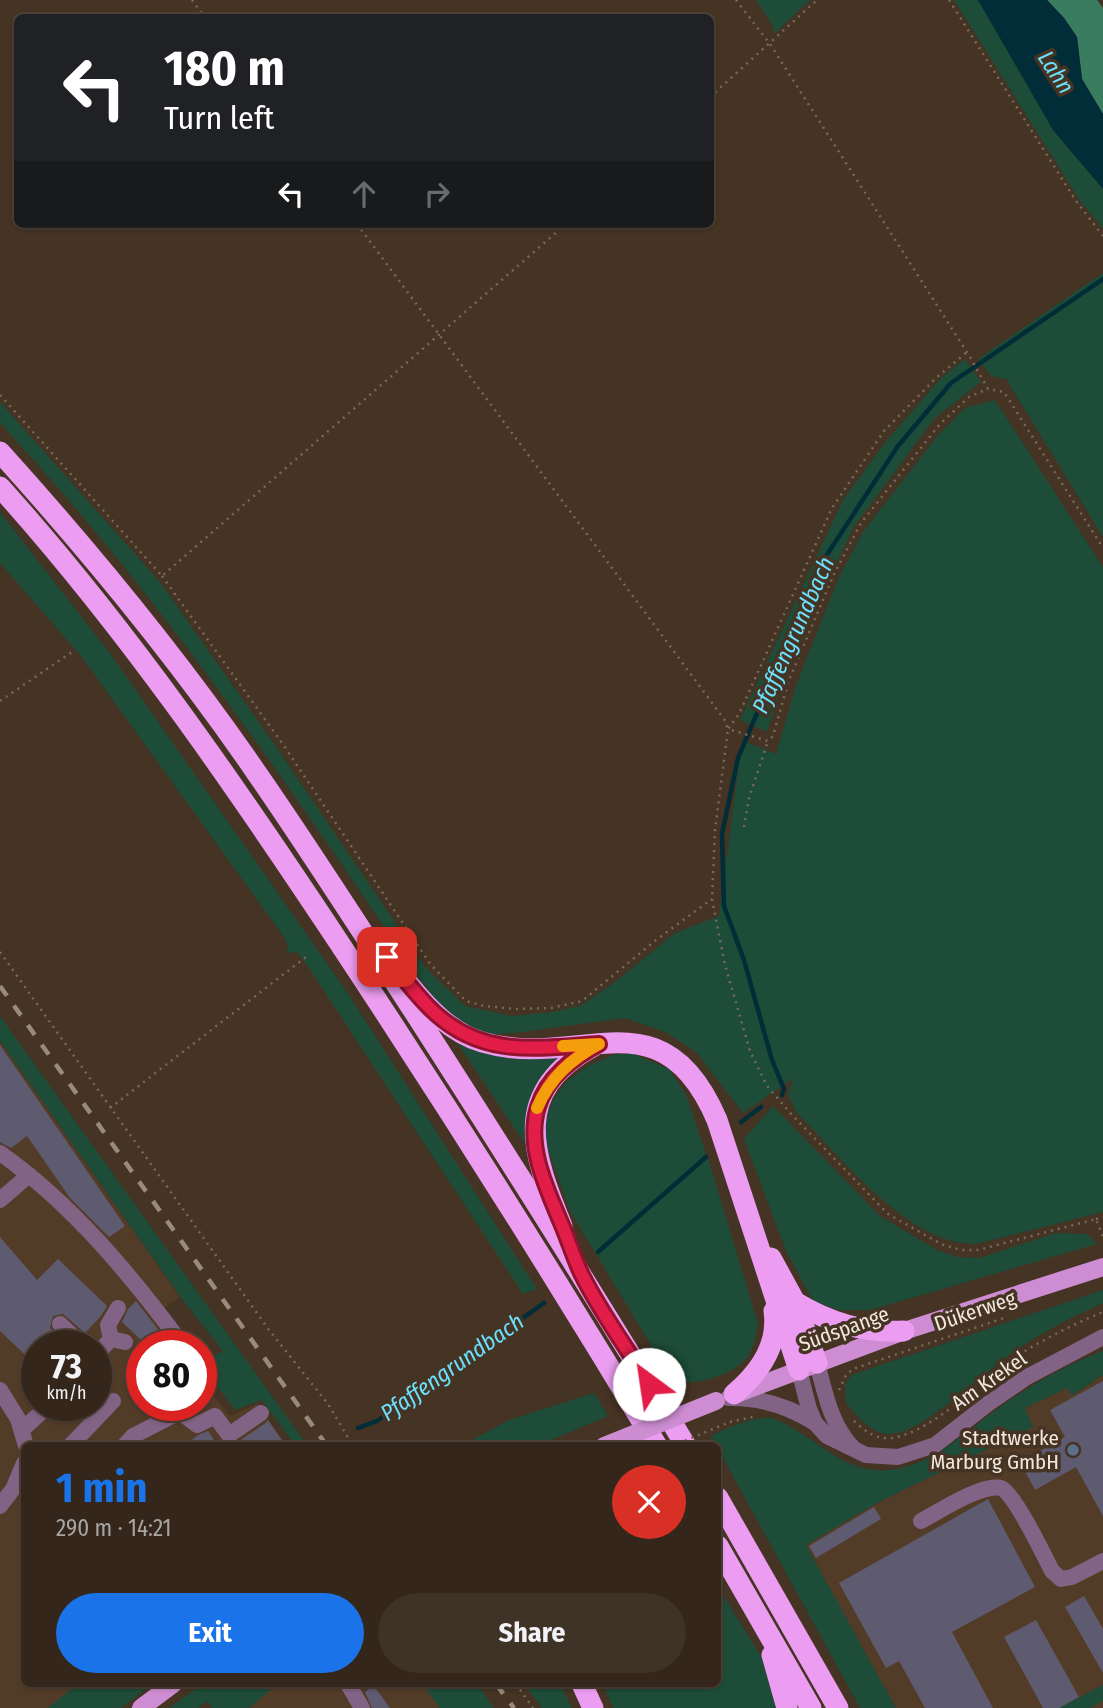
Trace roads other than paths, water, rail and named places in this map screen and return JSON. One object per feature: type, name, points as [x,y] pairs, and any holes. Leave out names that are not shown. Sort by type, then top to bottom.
[{"type":"highway","points":[[0,452],[67,526],[173,659],[256,773],[343,902],[582,1275],[684,1442]]},
{"type":"highway","points":[[0,487],[60,554],[141,657],[284,859],[522,1223],[655,1442]]},
{"type":"highway","points":[[343,902],[416,993],[435,1013],[465,1035],[481,1042],[518,1047],[623,1042],[653,1046],[688,1071],[709,1101],[717,1120],[753,1226],[772,1295],[775,1317],[772,1340],[764,1361],[751,1379],[724,1398]]},
{"type":"highway","points":[[582,1275],[540,1166],[535,1126],[537,1108],[554,1079],[574,1059],[599,1044]]},
{"type":"highway","points":[[753,1226],[796,1302],[808,1367]]},
{"type":"highway","points":[[772,1295],[808,1367]]},
{"type":"highway","points":[[796,1302],[842,1325],[867,1330],[904,1331]]},
{"type":"highway","points":[[721,1503],[838,1708]]},
{"type":"highway","points":[[721,1550],[811,1708]]},
{"type":"highway","points":[[760,1617],[787,1708]]},
{"type":"highway","points":[[583,1687],[593,1708]]},
{"type":"main road","name":"Südspange","points":[[614,1442],[904,1331],[1095,1270]]},
{"type":"main road","points":[[141,1708],[169,1687]]},
{"type":"street","points":[[0,1153],[58,1201],[145,1294],[172,1330]]},
{"type":"street","points":[[0,1200],[29,1175]]},
{"type":"street","points":[[111,1330],[108,1325],[118,1308]]},
{"type":"street","points":[[60,1324],[66,1330]]},
{"type":"street","points":[[112,1331],[118,1341],[112,1345]]},
{"type":"street","name":"Am Krekel","points":[[724,1398],[771,1402],[792,1409],[815,1423],[827,1436],[858,1452],[875,1457],[898,1457],[935,1445],[1027,1377],[1103,1337]]},
{"type":"street","points":[[808,1367],[824,1392],[837,1426],[846,1441],[858,1452]]},
{"type":"street","points":[[808,1367],[815,1423]]},
{"type":"street","points":[[0,1390],[6,1410],[24,1438],[36,1421]]},
{"type":"street","points":[[74,1442],[113,1401]]},
{"type":"street","points":[[128,1442],[133,1436],[180,1412],[197,1425],[215,1416],[229,1435],[261,1413]]},
{"type":"street","points":[[0,1506],[13,1489],[21,1470]]},
{"type":"street","points":[[921,1521],[978,1491],[991,1487],[1003,1488],[1009,1492],[1052,1571],[1061,1579],[1072,1577],[1103,1561]]},
{"type":"street","points":[[348,1687],[362,1708]]},
{"type":"water","name":"Lahn","points":[[978,0],[1047,0],[1077,37],[1082,79],[1103,114],[1103,189],[1053,130]]},
{"type":"waterway","name":"Pfaffengrundbach","points":[[782,1095],[784,1089],[772,1060],[744,960],[724,906],[722,834],[738,758],[819,567],[898,446],[951,383],[1103,279]]},
{"type":"waterway","name":"Pfaffengrundbach","points":[[741,1122],[761,1107]]},
{"type":"waterway","name":"Pfaffengrundbach","points":[[598,1252],[706,1157]]},
{"type":"waterway","name":"Pfaffengrundbach","points":[[358,1428],[377,1421],[544,1303]]},
{"type":"railway","points":[[0,986],[324,1442]]},
{"type":"railway","points":[[498,1687],[514,1708]]},
{"type":"place","name":"Stadtwerke Marburg GmbH","points":[[1073,1450]]}]
